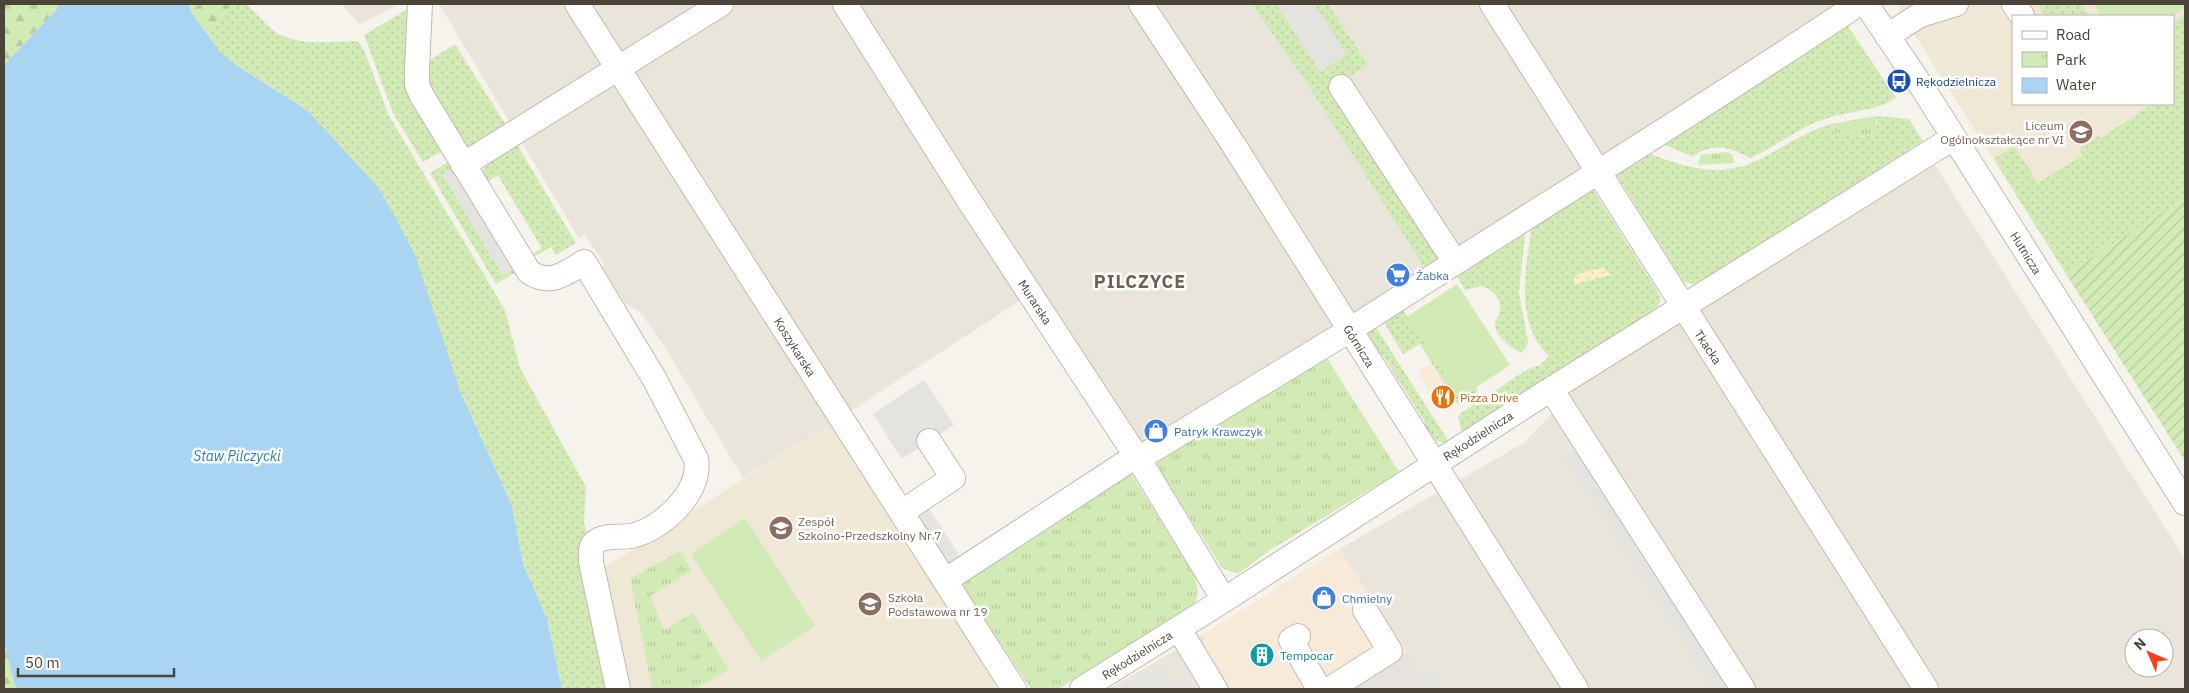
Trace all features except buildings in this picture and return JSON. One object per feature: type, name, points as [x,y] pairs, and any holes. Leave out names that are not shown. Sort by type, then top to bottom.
[{"type":"street","points":[[420,4],[417,86],[436,122],[529,272],[542,279],[550,280],[563,275],[584,262],[655,380],[692,447],[696,459],[698,468],[694,482],[690,493],[679,506],[641,533],[628,537],[601,539],[592,547],[591,562],[618,689]]},
{"type":"street","name":"Koszykarska","points":[[577,4],[1014,689]]},
{"type":"street","points":[[463,166],[721,4]]},
{"type":"street","name":"Murarska","points":[[845,4],[970,202],[1137,458],[1224,600]]},
{"type":"street","name":"Górnicza","points":[[1141,4],[1235,148],[1576,689]]},
{"type":"street","name":"Tkacka","points":[[1492,4],[1651,253],[1682,308],[1926,689]]},
{"type":"street","points":[[946,580],[1137,458],[1348,331],[1858,4]]},
{"type":"street","name":"Hutnicza","points":[[1866,4],[2185,503]]},
{"type":"street","points":[[1887,36],[1920,15],[1956,4]]},
{"type":"street","points":[[2014,4],[2021,15]]},
{"type":"street","points":[[1341,87],[1455,262]]},
{"type":"street","name":"Rękodzielnicza","points":[[1082,689],[1179,629],[1434,464],[1953,138]]},
{"type":"street","points":[[1551,390],[1743,689]]},
{"type":"street","points":[[902,512],[953,478],[929,441]]},
{"type":"street","points":[[1298,636],[1291,640],[1321,689],[1390,651],[1365,610]]},
{"type":"street","points":[[1179,629],[1216,689]]},
{"type":"shaded area","points":[[341,4],[399,4],[360,24]]},
{"type":"shaded area","points":[[439,4],[1835,4],[1838,9],[1138,459],[1030,294],[840,418],[743,478],[661,341],[639,311],[626,304],[600,268],[605,265],[585,235],[579,238]]},
{"type":"shaded area","points":[[1276,4],[1314,4],[1347,54],[1320,72]]},
{"type":"shaded area","name":"Liceum Ogólnokształcące nr VI","points":[[1902,4],[2185,4],[2185,198],[2066,274],[1897,7]]},
{"type":"shaded area","points":[[1935,165],[2185,559],[2185,689],[1396,689],[1421,673],[1339,549],[1524,443],[1601,362]]},
{"type":"shaded area","points":[[455,167],[514,268],[503,275],[443,175]]},
{"type":"shaded area","points":[[1432,363],[1443,382],[1429,391],[1417,372]]},
{"type":"shaded area","points":[[924,380],[954,425],[902,459],[873,414]]},
{"type":"shaded area","name":"Zespół Szkolno-Przedszkolny Nr 7","points":[[830,424],[993,680],[996,689],[629,689],[603,568]]},
{"type":"shaded area","points":[[1579,449],[1732,689],[1714,689],[1565,458]]},
{"type":"shaded area","points":[[929,508],[963,561],[947,571],[914,518]]},
{"type":"shaded area","points":[[1339,549],[1407,652],[1346,689],[1232,689],[1204,647],[1204,634]]},
{"type":"shaded area","points":[[1204,634],[1204,647],[1232,689],[1108,689]]},
{"type":"shaded area","points":[[1407,652],[1421,673],[1396,689],[1346,689]]},
{"type":"shaded area","points":[[1161,664],[1174,686],[1187,678],[1194,689],[1120,689]]},
{"type":"shaded area","points":[[1431,670],[1441,689],[1414,689],[1410,683]]},
{"type":"green space","points":[[4,4],[62,4],[4,65]]},
{"type":"green space","points":[[189,4],[232,4],[206,35],[191,12]]},
{"type":"green space","points":[[232,4],[246,4],[274,31],[286,37],[307,42],[358,41],[365,52],[388,114],[505,310],[520,368],[586,487],[584,522],[612,689],[562,689],[547,619],[523,564],[512,506],[460,391],[389,206],[375,185],[308,111],[236,65],[219,51],[206,35]]},
{"type":"green space","points":[[1252,4],[1328,4],[1368,64],[1331,89],[1440,260],[1425,268],[1306,82]]},
{"type":"green space","points":[[2037,4],[2082,4],[2089,15],[2044,15]]},
{"type":"green space","points":[[2093,4],[2185,4],[2185,8],[2174,15],[2100,15]]},
{"type":"green space","points":[[411,7],[443,151],[423,162],[393,113],[364,35]]},
{"type":"green space","points":[[2185,14],[2185,198],[2066,274],[1994,159],[2014,146],[2038,183],[2083,155],[2079,149],[2099,136],[2101,138],[2151,105],[2174,105],[2174,21]]},
{"type":"green space","points":[[1843,19],[1896,98],[1870,109],[1822,120],[1750,158],[1735,151],[1721,148],[1707,149],[1693,157],[1656,141]]},
{"type":"green space","points":[[455,44],[509,130],[471,149],[461,145],[428,82],[427,62]]},
{"type":"green space","points":[[1876,116],[1909,119],[1923,141],[1700,282],[1691,284],[1683,281],[1614,171],[1646,152],[1691,167],[1720,170],[1735,168],[1766,156],[1806,134],[1831,124],[1832,128],[1842,133],[1848,131],[1857,137],[1873,135],[1877,124]]},
{"type":"green space","points":[[1876,116],[1876,129],[1873,135],[1857,137],[1848,131],[1837,133],[1831,124]]},
{"type":"green space","points":[[516,143],[576,243],[556,255],[551,247],[530,259],[528,257],[542,248],[498,176],[485,183],[482,176],[484,165]]},
{"type":"green space","points":[[1724,152],[1732,154],[1735,163],[1698,165],[1701,155]]},
{"type":"green space","points":[[451,160],[455,167],[443,175],[503,275],[514,268],[516,272],[496,284],[430,173]]},
{"type":"green space","points":[[1590,185],[1656,289],[1660,298],[1659,305],[1654,311],[1463,435],[1458,418],[1461,413],[1528,369],[1540,365],[1549,356],[1537,342],[1530,326],[1526,309],[1526,272],[1533,219]]},
{"type":"green space","points":[[2185,198],[2185,461],[2066,274]]},
{"type":"green space","points":[[1526,225],[1519,293],[1528,341],[1527,346],[1521,353],[1505,342],[1496,329],[1495,323],[1500,304],[1493,292],[1481,286],[1465,290],[1455,273],[1401,307],[1460,397],[1476,387],[1478,391],[1457,404],[1420,344],[1403,354],[1385,324],[1386,316]]},
{"type":"green space","points":[[1457,284],[1510,365],[1460,398],[1407,317]]},
{"type":"green space","points":[[1372,321],[1449,442],[1436,441],[1425,431],[1422,427],[1425,422],[1383,356],[1377,357],[1360,332]]},
{"type":"green space","points":[[1325,355],[1399,472],[1270,550],[1238,574],[1222,568],[1155,463]]},
{"type":"green space","points":[[1128,469],[1195,576],[1198,593],[1194,606],[1058,689],[1031,689],[960,582]]},
{"type":"green space","points":[[745,518],[815,626],[761,661],[691,554]]},
{"type":"green space","points":[[680,551],[692,571],[650,596],[664,630],[693,613],[729,670],[695,689],[652,689],[630,579]]},
{"type":"green space","points":[[4,643],[16,689],[4,689]]},
{"type":"sand","points":[[1603,268],[1611,275],[1573,285],[1574,278],[1582,272]]},
{"type":"water","name":"Staw Pilczycki","points":[[62,4],[189,4],[191,12],[219,51],[236,65],[308,111],[376,185],[415,255],[460,391],[512,506],[523,564],[547,619],[562,689],[16,689],[4,643],[4,65]]},
{"type":"place","name":"Rękodzielnicza","points":[[1899,81]]},
{"type":"place","name":"Liceum Ogólnokształcące nr VI","points":[[2081,132]]},
{"type":"place","name":"Żabka","points":[[1398,275]]},
{"type":"place","name":"Pizza Drive","points":[[1443,397]]},
{"type":"place","name":"Patryk Krawczyk","points":[[1156,431]]},
{"type":"place","name":"Zespół Szkolno-Przedszkolny Nr 7","points":[[781,528]]},
{"type":"place","name":"Chmielny","points":[[1324,598]]},
{"type":"place","name":"Szkoła Podstawowa nr 19","points":[[870,604]]},
{"type":"place","name":"Tempocar","points":[[1262,655]]},
{"type":"district","name":"PILCZYCE","points":[[1140,281]]}]
